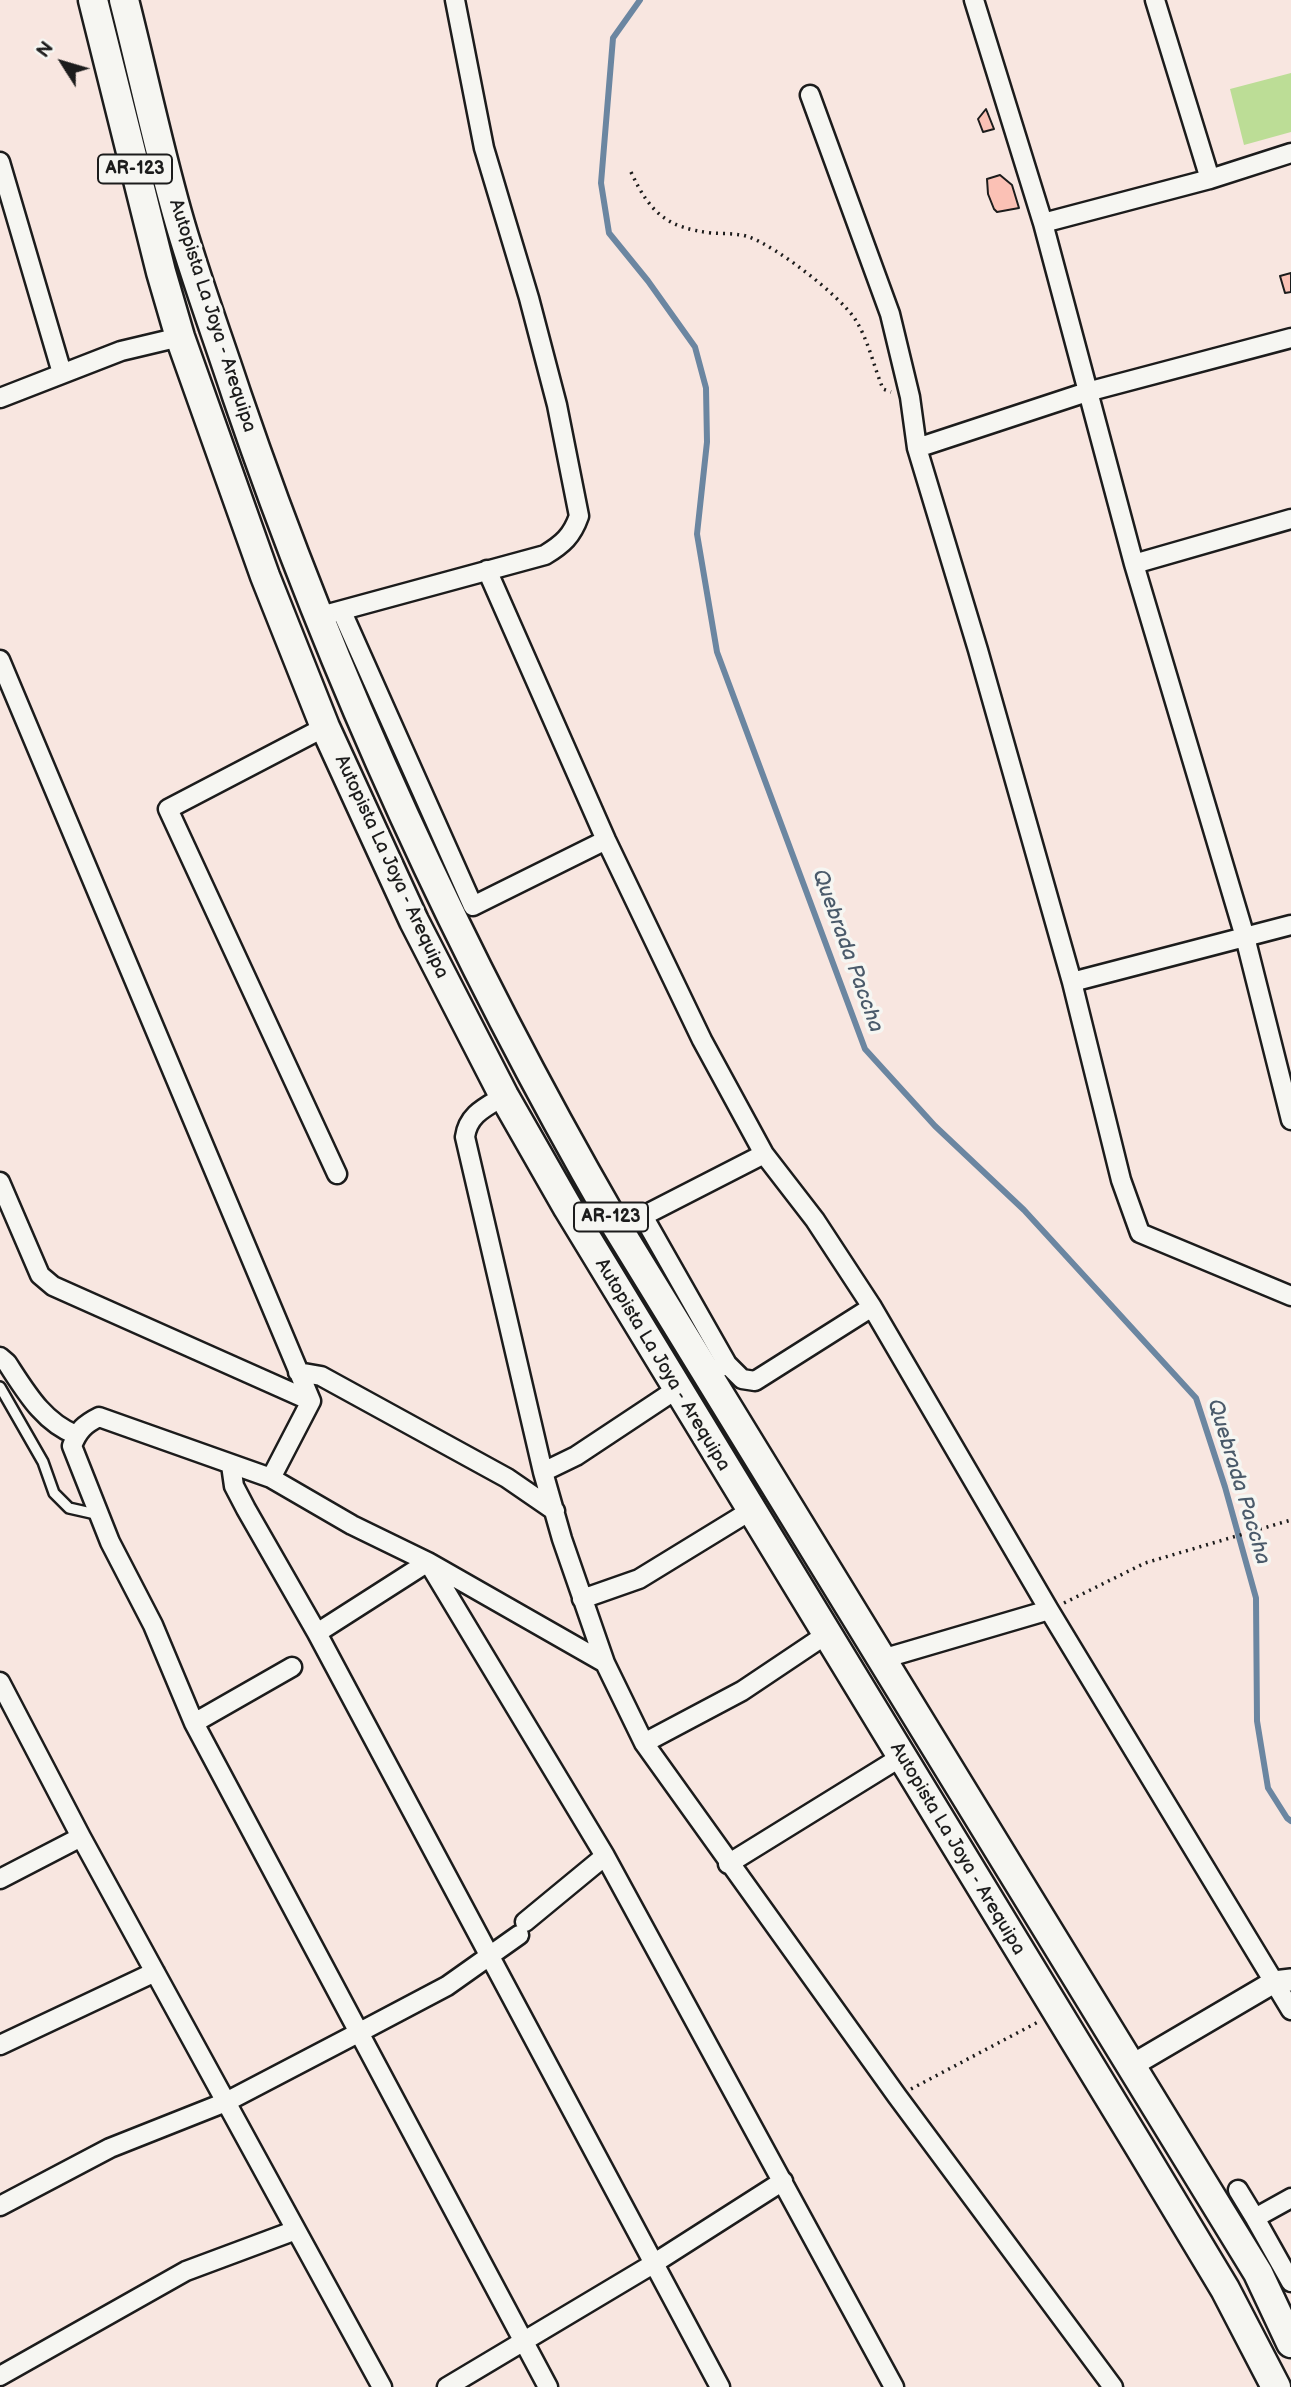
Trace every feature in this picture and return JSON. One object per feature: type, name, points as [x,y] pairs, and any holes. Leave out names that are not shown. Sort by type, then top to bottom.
[{"type":"main road","name":"Autopista La Joya - Arequipa","points":[[93,0],[161,272],[180,337],[265,576],[326,727],[414,921],[504,1096],[568,1208],[1225,2289],[1276,2387]]},
{"type":"main road","name":"Autopista La Joya - Arequipa","points":[[124,0],[177,214],[271,497],[330,615],[366,736],[449,916],[576,1156],[717,1369],[882,1659],[1258,2273],[1291,2343]]},
{"type":"street","points":[[455,0],[484,148],[529,298],[557,405],[579,516],[573,532],[564,544],[545,555],[330,615],[473,906],[606,841]]},
{"type":"street","points":[[974,0],[1043,223],[1134,564],[1245,937],[1291,1120]]},
{"type":"street","points":[[1155,0],[1210,179]]},
{"type":"street","points":[[810,95],[890,314],[910,397],[917,448],[982,663],[1072,982],[1121,1180],[1140,1233],[1291,1296]]},
{"type":"street","points":[[1043,223],[1210,179],[1291,153]]},
{"type":"street","points":[[0,162],[62,373]]},
{"type":"street","points":[[0,398],[121,351],[180,337]]},
{"type":"street","points":[[917,448],[1087,392],[1291,338]]},
{"type":"street","points":[[1134,564],[1291,519]]},
{"type":"street","points":[[487,570],[606,841],[702,1040],[764,1154],[815,1220],[872,1307],[1049,1610],[1282,1981],[1291,2010]]},
{"type":"street","points":[[0,660],[311,1401]]},
{"type":"street","points":[[326,727],[168,809],[337,1174]]},
{"type":"street","points":[[1072,982],[1291,925]]},
{"type":"street","points":[[504,1096],[471,1117],[466,1126],[465,1137],[543,1472],[582,1599],[606,1663],[644,1743],[728,1864],[1113,2387]]},
{"type":"street","points":[[764,1154],[643,1216],[717,1369],[755,1381],[872,1307]]},
{"type":"street","points":[[0,1182],[40,1275],[52,1286],[311,1401]]},
{"type":"street","points":[[0,1357],[45,1417],[59,1428],[76,1435]]},
{"type":"street","points":[[298,1372],[321,1376],[507,1478],[555,1511]]},
{"type":"street","points":[[543,1472],[576,1456],[677,1389]]},
{"type":"street","points":[[271,1478],[311,1401]]},
{"type":"street","points":[[548,2387],[194,1723],[153,1625],[110,1542],[72,1446],[76,1435],[84,1425],[99,1417],[271,1478],[352,1525],[428,1562],[606,1663]]},
{"type":"street","points":[[231,1465],[234,1486],[317,1633],[720,2387]]},
{"type":"street","points":[[582,1599],[639,1579],[750,1511]]},
{"type":"street","points":[[317,1633],[428,1562]]},
{"type":"street","points":[[428,1562],[605,1856],[894,2387]]},
{"type":"street","points":[[882,1659],[1049,1610]]},
{"type":"street","points":[[644,1743],[742,1691],[827,1633]]},
{"type":"street","points":[[194,1723],[292,1667]]},
{"type":"street","points":[[0,1682],[5,1704],[81,1837],[382,2387]]},
{"type":"street","points":[[728,1864],[901,1757]]},
{"type":"street","points":[[0,1880],[81,1837]]},
{"type":"street","points":[[0,2207],[110,2148],[226,2102],[447,1986],[489,1958],[605,1856]]},
{"type":"street","points":[[0,2045],[155,1972]]},
{"type":"street","points":[[1131,2066],[1282,1981]]},
{"type":"street","points":[[447,2387],[653,2264],[783,2180]]},
{"type":"street","points":[[1238,2190],[1291,2282]]},
{"type":"street","points":[[1255,2218],[1291,2198]]},
{"type":"street","points":[[0,2376],[186,2271],[296,2230]]},
{"type":"lane","points":[[0,1387],[43,1462],[54,1493],[69,1508],[100,1515]]},
{"type":"path","points":[[631,172],[637,186],[659,216],[685,229],[746,236],[769,246],[803,270],[855,319],[883,389],[910,397]]},
{"type":"path","points":[[1049,1610],[1145,1563],[1291,1520]]},
{"type":"path","points":[[897,2096],[1057,2012]]},
{"type":"green space","points":[[1291,73],[1291,132],[1244,145],[1230,89]]},
{"type":"building","points":[[986,109],[994,129],[983,132],[978,119]]},
{"type":"building","points":[[1000,175],[1012,185],[1019,208],[997,212],[994,209],[988,194],[987,179]]},
{"type":"building","points":[[1291,273],[1291,292],[1285,293],[1280,276]]},
{"type":"waterway","name":"Quebrada Paccha","points":[[640,0],[613,38],[601,183],[609,233],[648,281],[695,347],[706,388],[707,442],[697,534],[717,652],[865,1049],[935,1126],[1024,1210],[1196,1398],[1225,1487],[1256,1598],[1257,1721],[1268,1788],[1291,1821]]}]
